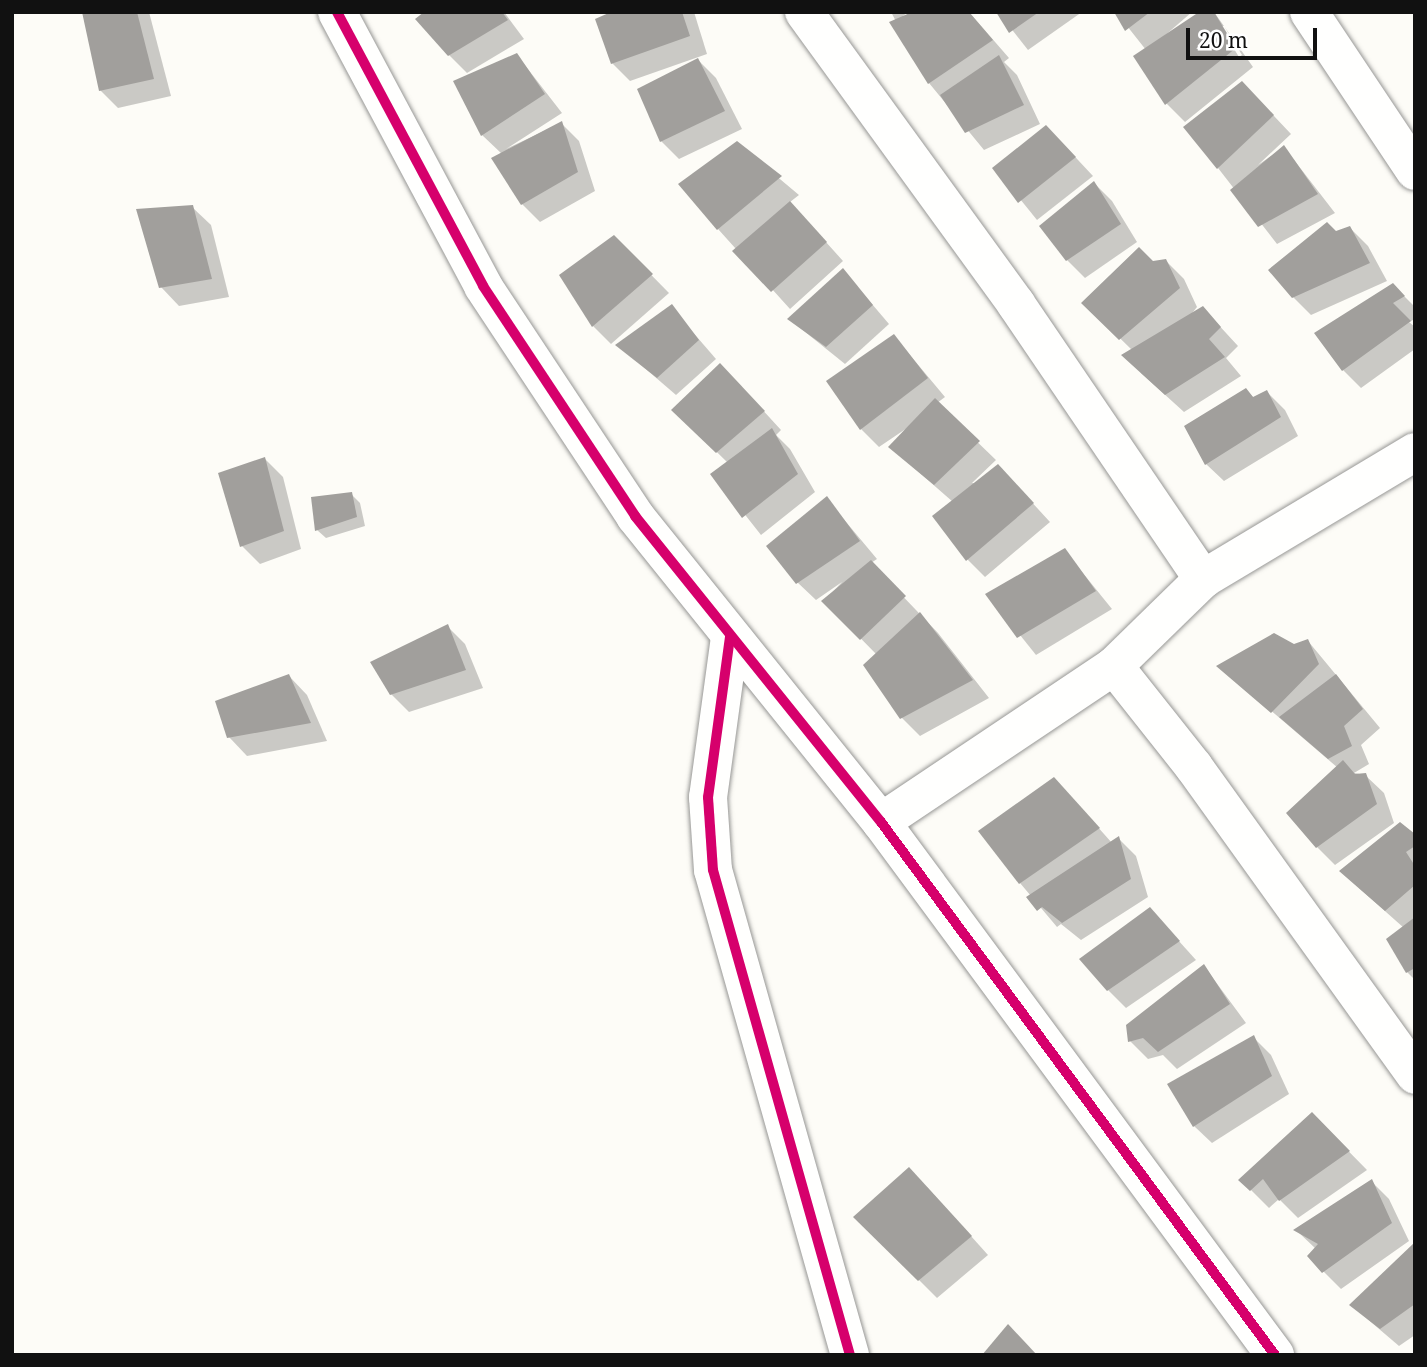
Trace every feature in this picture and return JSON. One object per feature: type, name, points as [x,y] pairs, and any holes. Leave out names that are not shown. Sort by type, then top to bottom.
[{"type":"street","points":[[337,12],[484,286],[635,516],[881,822],[1275,1355]]},
{"type":"street","points":[[804,12],[1016,304],[1203,579]]},
{"type":"street","points":[[1309,12],[1415,171]]},
{"type":"street","points":[[881,822],[1114,666],[1203,579],[1415,452]]},
{"type":"street","points":[[730,637],[708,797],[713,870],[850,1355]]},
{"type":"street","points":[[1114,666],[1194,767],[1415,1075]]},
{"type":"building","points":[[82,12],[137,12],[154,79],[99,91]]},
{"type":"building","points":[[424,12],[502,12],[508,20],[448,56],[415,19]]},
{"type":"building","points":[[611,12],[682,12],[690,36],[611,64],[595,19]]},
{"type":"building","points":[[912,12],[969,12],[993,40],[928,84],[889,22]]},
{"type":"building","points":[[996,12],[1039,12],[1009,33]]},
{"type":"building","points":[[1114,12],[1150,12],[1125,31]]},
{"type":"building","points":[[1199,12],[1214,12],[1236,48],[1165,105],[1133,56]]},
{"type":"building","points":[[517,53],[545,94],[481,136],[453,81]]},
{"type":"building","points":[[999,55],[1024,105],[965,133],[940,95]]},
{"type":"building","points":[[698,58],[725,111],[660,142],[637,89]]},
{"type":"building","points":[[1242,81],[1274,115],[1217,169],[1183,127]]},
{"type":"building","points":[[562,121],[578,172],[521,205],[491,158]]},
{"type":"building","points":[[1046,125],[1076,157],[1018,203],[992,168]]},
{"type":"building","points":[[737,141],[782,176],[717,230],[678,184]]},
{"type":"building","points":[[1284,145],[1318,194],[1258,227],[1230,190]]},
{"type":"building","points":[[1094,181],[1121,224],[1066,261],[1039,226]]},
{"type":"building","points":[[790,201],[827,242],[771,292],[732,251]]},
{"type":"building","points":[[193,205],[212,279],[159,288],[136,209]]},
{"type":"building","points":[[1327,222],[1336,231],[1350,226],[1370,263],[1292,298],[1268,270]]},
{"type":"building","points":[[614,235],[653,274],[592,327],[559,275]]},
{"type":"building","points":[[1139,247],[1153,261],[1166,259],[1180,288],[1119,340],[1081,303]]},
{"type":"building","points":[[843,268],[873,305],[826,347],[787,319]]},
{"type":"building","points":[[1393,283],[1405,296],[1393,303],[1411,321],[1342,371],[1314,333]]},
{"type":"building","points":[[672,304],[699,340],[657,378],[615,345]]},
{"type":"building","points":[[1203,306],[1221,327],[1209,339],[1225,357],[1165,395],[1121,355]]},
{"type":"building","points":[[894,334],[928,378],[860,430],[826,381]]},
{"type":"building","points":[[720,363],[765,411],[716,453],[671,410]]},
{"type":"building","points":[[1246,388],[1253,397],[1267,390],[1281,417],[1205,465],[1184,426]]},
{"type":"building","points":[[935,398],[980,441],[934,485],[888,447]]},
{"type":"building","points":[[772,428],[798,474],[742,518],[710,474]]},
{"type":"building","points":[[265,457],[284,531],[240,547],[218,473]]},
{"type":"building","points":[[998,464],[1034,503],[966,561],[932,516]]},
{"type":"building","points":[[352,492],[357,517],[315,531],[311,497]]},
{"type":"building","points":[[827,496],[860,541],[796,584],[766,546]]},
{"type":"building","points":[[1065,548],[1096,591],[1017,638],[985,594]]},
{"type":"building","points":[[871,560],[906,596],[860,640],[821,601]]},
{"type":"building","points":[[920,612],[973,680],[900,719],[863,665]]},
{"type":"building","points":[[448,624],[466,670],[390,695],[370,662]]},
{"type":"building","points":[[1274,633],[1294,644],[1308,639],[1319,664],[1271,713],[1216,666]]},
{"type":"building","points":[[289,674],[311,723],[227,738],[215,701]]},
{"type":"building","points":[[1336,674],[1363,709],[1344,726],[1352,746],[1328,759],[1279,717]]},
{"type":"building","points":[[1343,760],[1355,774],[1366,773],[1377,804],[1316,848],[1286,813]]},
{"type":"building","points":[[1054,777],[1100,828],[1019,884],[978,831]]},
{"type":"building","points":[[1400,822],[1415,834],[1415,846],[1406,852],[1415,866],[1415,885],[1385,911],[1339,871]]},
{"type":"building","points":[[1119,836],[1131,879],[1062,923],[1042,907],[1037,911],[1026,897]]},
{"type":"building","points":[[1150,907],[1180,941],[1107,991],[1079,959]]},
{"type":"building","points":[[1415,917],[1415,968],[1406,973],[1386,939]]},
{"type":"building","points":[[1204,964],[1230,1004],[1158,1052],[1143,1038],[1128,1042],[1126,1025]]},
{"type":"building","points":[[1254,1035],[1272,1076],[1193,1127],[1167,1084]]},
{"type":"building","points":[[1312,1112],[1350,1151],[1279,1201],[1263,1179],[1250,1191],[1238,1180]]},
{"type":"building","points":[[909,1167],[972,1236],[918,1281],[853,1217]]},
{"type":"building","points":[[1372,1179],[1392,1223],[1322,1273],[1307,1256],[1318,1244],[1293,1230]]},
{"type":"building","points":[[1415,1242],[1415,1304],[1380,1329],[1349,1305]]},
{"type":"building","points":[[1008,1324],[1037,1355],[982,1355]]},
{"type":"cycle path","points":[[337,12],[483,286],[635,516],[881,822],[1275,1355]]},
{"type":"cycle path","points":[[730,637],[708,797],[713,870],[850,1355]]}]
